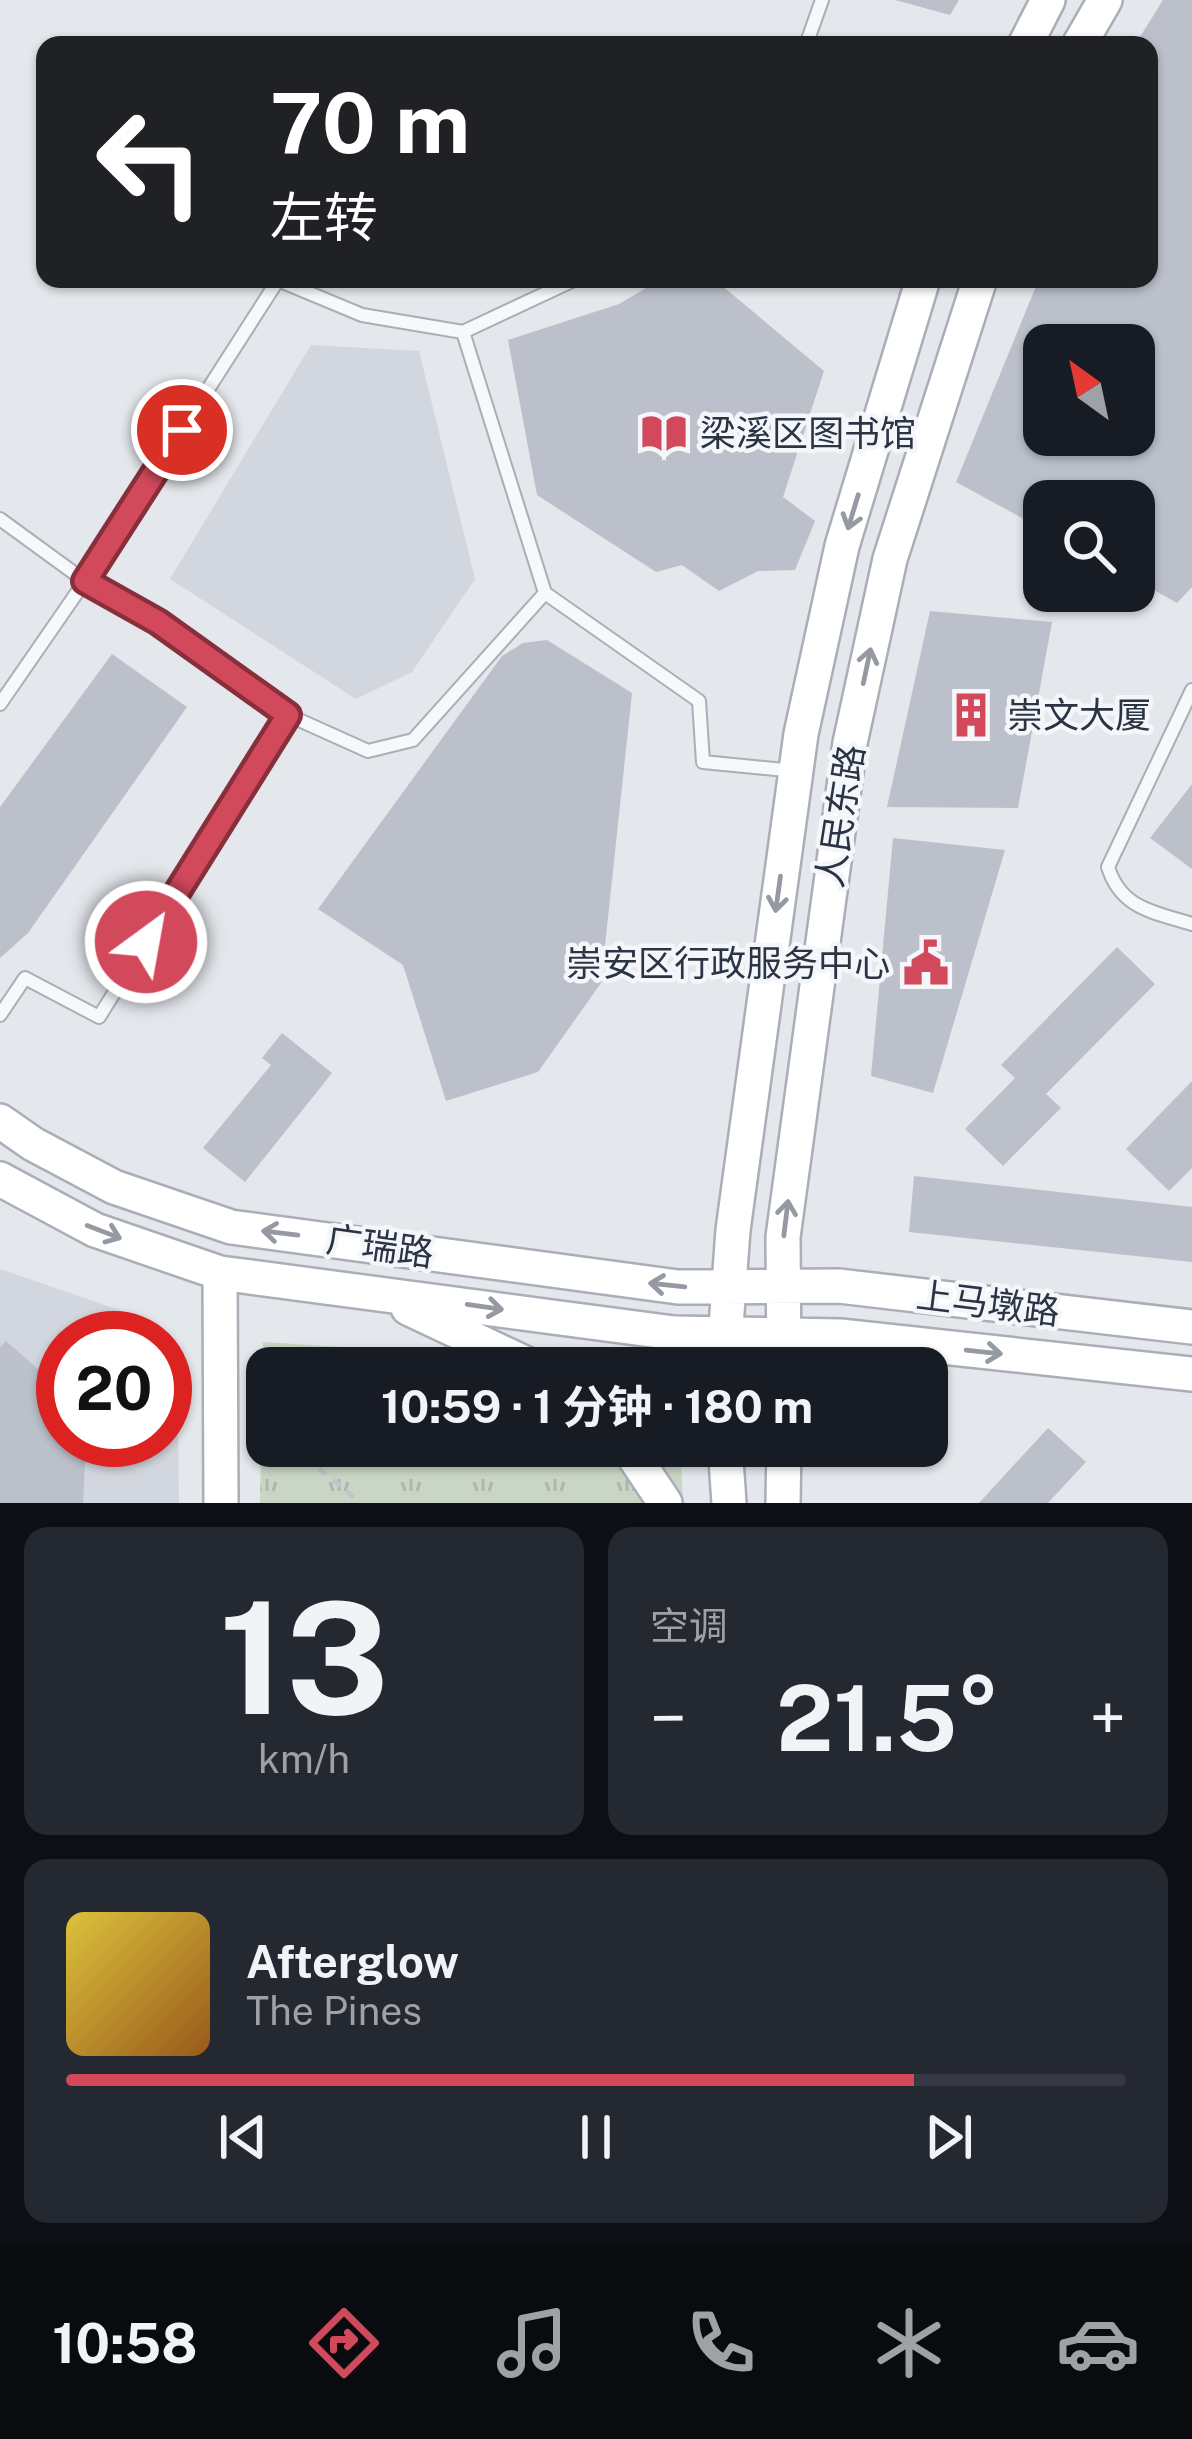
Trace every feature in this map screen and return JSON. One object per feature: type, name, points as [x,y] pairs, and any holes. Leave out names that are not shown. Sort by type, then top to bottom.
[{"type":"main road","points":[[1030,36],[1048,0]]},
{"type":"main road","points":[[1084,36],[1105,0]]},
{"type":"main road","name":"人民东路","points":[[724,1347],[751,1090],[796,771],[842,546],[920,288]]},
{"type":"main road","name":"人民东路","points":[[784,1347],[783,1237],[850,743],[890,559],[977,288]]},
{"type":"main road","name":"广瑞路","points":[[0,1121],[114,1187],[231,1227],[679,1287],[784,1286]]},
{"type":"main road","name":"广瑞路","points":[[0,1179],[95,1230],[220,1274],[674,1333],[725,1334],[768,1347]]},
{"type":"main road","points":[[220,1274],[221,1503]]},
{"type":"main road","name":"上马墩路","points":[[784,1286],[839,1286],[1192,1327]]},
{"type":"main road","points":[[350,1288],[418,1312],[491,1347]]},
{"type":"main road","name":"上马墩路","points":[[802,1347],[840,1336],[939,1347]]},
{"type":"main road","name":"上马墩路","points":[[948,1348],[1192,1375]]},
{"type":"main road","points":[[640,1467],[665,1503]]},
{"type":"main road","points":[[726,1467],[729,1503]]},
{"type":"main road","points":[[783,1503],[784,1467]]},
{"type":"lane","points":[[809,36],[822,0]]},
{"type":"lane","points":[[0,704],[85,581],[273,288]]},
{"type":"lane","points":[[297,288],[362,315],[463,332],[557,288]]},
{"type":"lane","points":[[463,332],[545,592],[699,701],[703,762],[796,771]]},
{"type":"lane","points":[[0,519],[85,581],[158,622],[288,715],[368,751],[413,740],[545,592]]},
{"type":"lane","points":[[1192,690],[1108,867],[1116,891],[1139,907],[1192,924]]},
{"type":"lane","points":[[0,1015],[26,977],[99,1017],[288,715]]},
{"type":"path","points":[[317,1467],[361,1503]]},
{"type":"shaded area","points":[[311,345],[419,351],[475,579],[412,672],[356,699],[170,579]]},
{"type":"shaded area","points":[[0,1269],[122,1311],[36,1311],[36,1467],[179,1467],[179,1503],[0,1503]]},
{"type":"green space","points":[[263,1342],[339,1347],[263,1347]]},
{"type":"green space","points":[[261,1467],[681,1467],[683,1503],[260,1503]]},
{"type":"building","points":[[895,0],[959,0],[950,15]]},
{"type":"building","points":[[1163,0],[1192,0],[1192,587],[1177,603],[1155,591],[1155,480],[1023,480],[1023,519],[956,482],[1035,288],[1158,288],[1158,36],[1141,36]]},
{"type":"building","name":"梁溪区图书馆","points":[[646,288],[725,288],[824,371],[783,497],[815,521],[795,570],[758,571],[719,591],[682,565],[656,572],[537,495],[508,340],[619,304]]},
{"type":"building","name":"崇文大厦","points":[[930,611],[1052,622],[1018,808],[887,807]]},
{"type":"building","points":[[547,640],[632,693],[601,983],[538,1072],[446,1101],[403,965],[318,909],[502,656],[523,643]]},
{"type":"building","points":[[112,654],[187,707],[28,933],[0,958],[0,807]]},
{"type":"building","points":[[1192,784],[1192,869],[1150,838]]},
{"type":"building","name":"崇安区行政服务中心","points":[[893,838],[1005,850],[933,1093],[871,1076]]},
{"type":"building","points":[[1117,947],[1155,984],[1046,1094],[1061,1108],[1003,1166],[965,1129],[1015,1078],[1001,1065]]},
{"type":"building","points":[[282,1033],[332,1073],[245,1182],[203,1148],[271,1065],[262,1058]]},
{"type":"building","points":[[1192,1081],[1192,1168],[1169,1191],[1126,1149]]},
{"type":"building","points":[[914,1176],[1192,1207],[1192,1262],[909,1232]]},
{"type":"building","points":[[6,1341],[36,1367],[36,1467],[85,1467],[83,1503],[0,1503],[0,1347]]},
{"type":"building","points":[[1048,1428],[1086,1462],[1048,1503],[979,1503]]},
{"type":"place","name":"梁溪区图书馆","points":[[664,433]]},
{"type":"place","name":"崇文大厦","points":[[971,715]]},
{"type":"place","name":"崇安区行政服务中心","points":[[926,963]]},
{"type":"route","points":[[146,942],[288,715],[158,622],[85,581],[182,430]]}]
